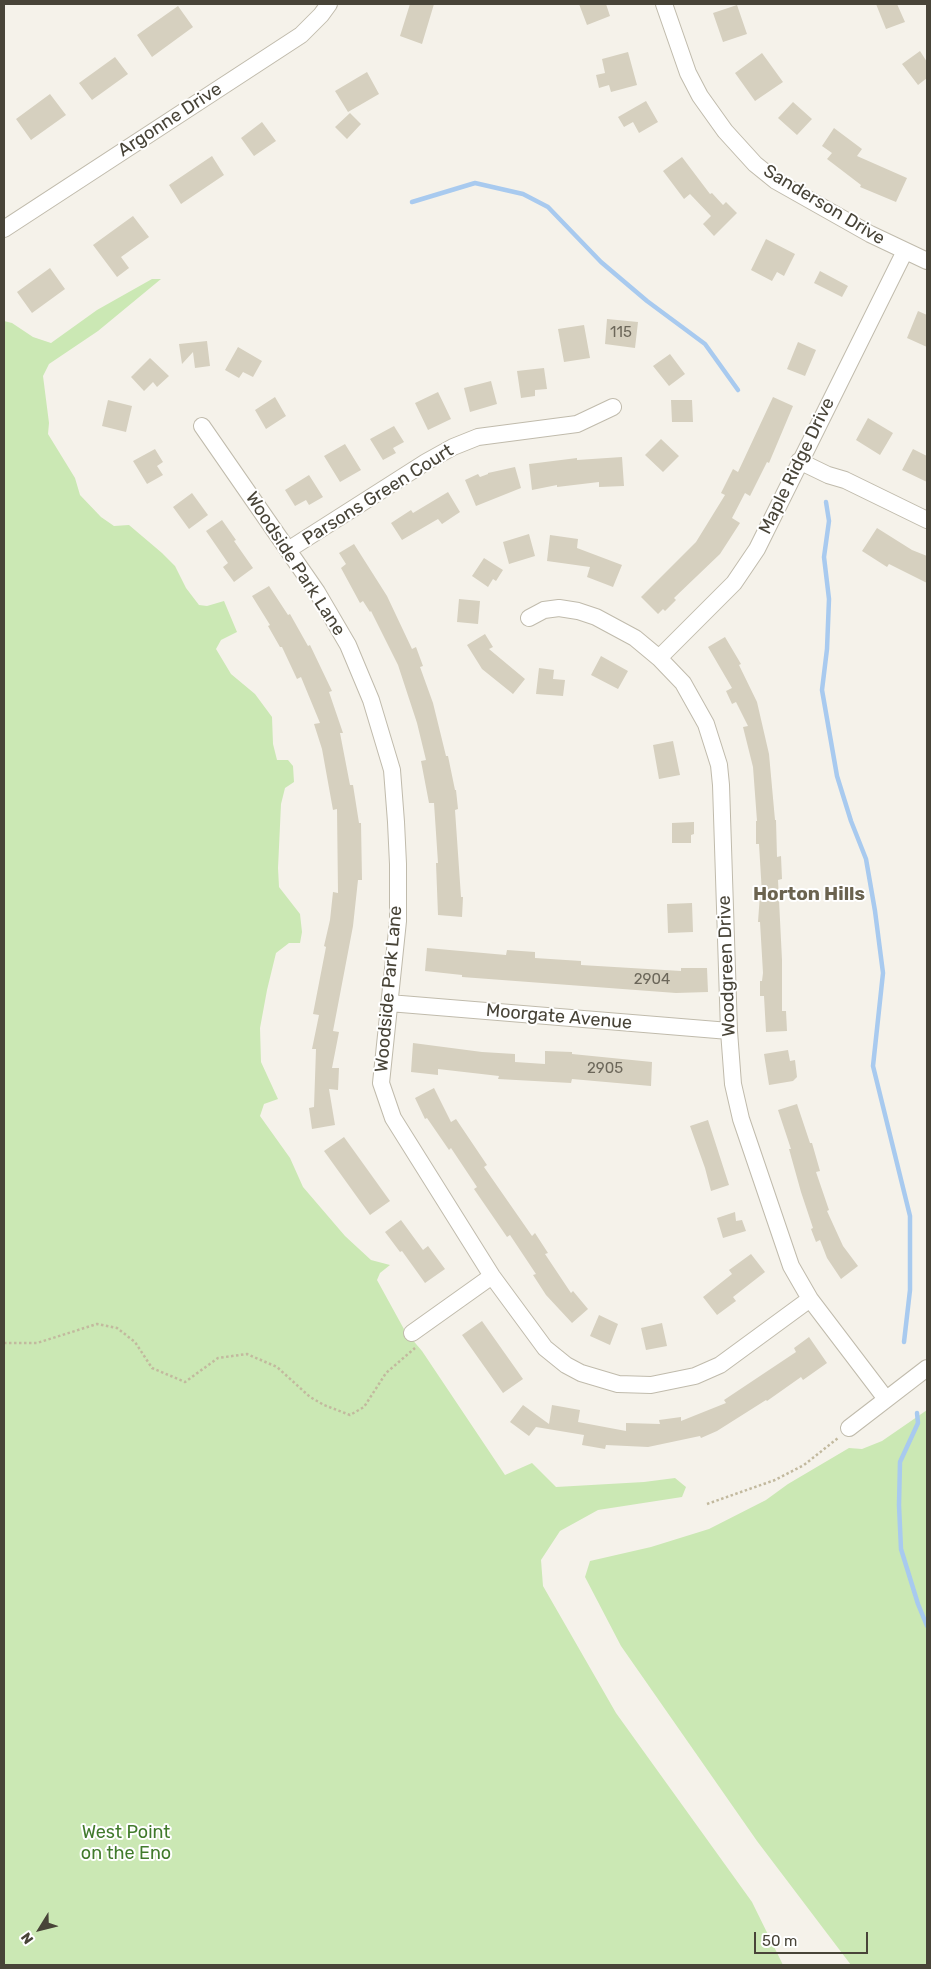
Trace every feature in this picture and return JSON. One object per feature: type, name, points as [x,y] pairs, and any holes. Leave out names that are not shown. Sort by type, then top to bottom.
[{"type":"street","name":"Argonne Drive","points":[[4,229],[301,35],[329,4]]},
{"type":"street","name":"Sanderson Drive","points":[[664,4],[688,73],[700,96],[725,131],[750,158],[776,181],[870,234],[927,261]]},
{"type":"street","name":"Maple Ridge Drive","points":[[659,658],[734,583],[757,549],[799,461],[905,251]]},
{"type":"street","name":"Parsons Green Court","points":[[288,550],[426,462],[453,447],[478,437],[577,424],[613,407]]},
{"type":"street","name":"Woodside Park Lane","points":[[202,426],[317,592],[348,645],[371,700],[392,770],[396,822],[398,921],[380,1083],[393,1118],[492,1276],[545,1348],[566,1365],[581,1373],[618,1384],[651,1385],[695,1376],[720,1365],[810,1299]]},
{"type":"street","points":[[799,461],[828,475],[845,480],[927,520]]},
{"type":"street","name":"Woodgreen Drive","points":[[529,618],[544,610],[559,608],[596,617],[635,638],[659,658],[683,683],[706,724],[719,765],[729,1031],[733,1084],[741,1119],[791,1266],[810,1299],[886,1399]]},
{"type":"street","name":"Moorgate Avenue","points":[[389,1003],[729,1031]]},
{"type":"street","points":[[416,1339],[492,1276]]},
{"type":"street","points":[[849,1428],[927,1368]]},
{"type":"path","points":[[4,1343],[37,1343],[97,1324],[117,1328],[135,1342],[152,1368],[184,1382],[218,1358],[247,1354],[277,1367],[310,1397],[350,1416],[364,1408],[386,1373],[416,1339]]},
{"type":"path","points":[[707,1504],[775,1480],[804,1465],[849,1428]]},
{"type":"green space","name":"West Point on the Eno","points":[[152,279],[161,279],[98,331],[49,364],[43,376],[49,423],[48,434],[75,478],[80,495],[101,517],[114,526],[129,525],[162,553],[175,566],[186,588],[199,605],[207,606],[224,601],[237,632],[221,640],[216,649],[231,674],[255,694],[272,717],[273,744],[277,760],[288,760],[293,766],[294,782],[285,788],[281,804],[279,887],[300,914],[302,932],[300,943],[289,943],[276,953],[267,990],[260,1028],[261,1062],[278,1099],[264,1104],[260,1116],[290,1158],[303,1187],[345,1236],[371,1260],[390,1265],[380,1273],[377,1280],[405,1331],[422,1351],[505,1475],[532,1463],[556,1487],[644,1482],[675,1478],[686,1487],[682,1497],[598,1510],[560,1531],[541,1560],[543,1586],[616,1713],[752,1902],[783,1965],[4,1965],[4,321],[12,323],[33,337],[51,343],[97,310]]},
{"type":"green space","points":[[927,1410],[927,1965],[851,1965],[757,1841],[621,1646],[585,1577],[590,1561],[651,1547],[709,1529],[766,1500],[788,1484],[849,1448],[862,1449],[882,1441]]},
{"type":"building","points":[[410,4],[434,4],[422,44],[400,36]]},
{"type":"building","points":[[579,4],[606,4],[610,16],[587,25]]},
{"type":"building","points":[[876,4],[897,4],[905,22],[886,29]]},
{"type":"building","points":[[737,5],[747,34],[723,42],[713,13]]},
{"type":"building","points":[[178,6],[193,27],[152,57],[137,35]]},
{"type":"building","points":[[920,51],[927,62],[927,78],[918,85],[902,64]]},
{"type":"building","points":[[628,52],[637,85],[611,92],[609,85],[599,88],[596,75],[605,73],[602,59]]},
{"type":"building","points":[[762,53],[783,82],[755,101],[735,73]]},
{"type":"building","points":[[115,57],[128,74],[92,100],[79,83]]},
{"type":"building","points":[[367,72],[379,94],[348,112],[335,91]]},
{"type":"building","points":[[50,94],[66,115],[31,140],[16,119]]},
{"type":"building","points":[[646,101],[658,122],[639,133],[633,122],[624,127],[618,117]]},
{"type":"building","points":[[793,102],[812,119],[797,135],[778,118]]},
{"type":"building","points":[[350,113],[361,124],[347,139],[335,127]]},
{"type":"building","points":[[262,122],[276,141],[254,156],[241,138]]},
{"type":"building","points":[[834,128],[862,149],[857,156],[907,178],[896,202],[860,187],[861,185],[827,159],[832,153],[822,146]]},
{"type":"building","points":[[212,156],[224,175],[181,204],[169,185]]},
{"type":"building","points":[[682,157],[710,194],[712,193],[723,205],[726,202],[737,213],[714,236],[703,224],[711,216],[690,194],[684,199],[663,171]]},
{"type":"building","points":[[133,216],[149,237],[121,257],[129,268],[117,277],[93,245]]},
{"type":"building","points":[[766,239],[795,254],[784,276],[777,272],[772,281],[751,270]]},
{"type":"building","points":[[50,268],[65,289],[32,313],[17,292]]},
{"type":"building","points":[[820,271],[848,286],[842,297],[814,283]]},
{"type":"building","points":[[918,311],[927,315],[927,347],[907,338]]},
{"type":"building","points":[[607,319],[638,322],[635,348],[605,344]]},
{"type":"building","points":[[584,325],[590,358],[564,362],[558,329]]},
{"type":"building","points":[[207,341],[210,366],[195,368],[193,352],[182,364],[179,344]]},
{"type":"building","points":[[798,342],[816,350],[805,376],[787,369]]},
{"type":"building","points":[[238,347],[262,361],[253,377],[243,372],[239,378],[225,370]]},
{"type":"building","points":[[670,354],[685,374],[669,386],[653,366]]},
{"type":"building","points":[[150,358],[169,376],[157,387],[153,382],[144,391],[131,377]]},
{"type":"building","points":[[544,368],[547,389],[535,390],[535,396],[521,398],[517,371]]},
{"type":"building","points":[[491,381],[497,404],[470,412],[464,388]]},
{"type":"building","points":[[438,392],[451,419],[428,430],[415,403]]},
{"type":"building","points":[[275,397],[286,416],[266,429],[255,410]]},
{"type":"building","points":[[773,397],[793,406],[769,463],[767,462],[750,496],[745,493],[732,518],[740,523],[720,554],[674,598],[676,600],[665,611],[663,609],[658,614],[641,597],[696,542],[725,495],[721,493],[733,469],[738,472]]},
{"type":"building","points":[[108,400],[132,406],[126,432],[102,426]]},
{"type":"building","points":[[671,400],[692,400],[693,422],[672,422]]},
{"type":"building","points":[[868,418],[893,433],[880,455],[856,440]]},
{"type":"building","points":[[394,426],[404,442],[393,448],[396,453],[383,460],[370,439]]},
{"type":"building","points":[[661,439],[679,456],[663,472],[645,455]]},
{"type":"building","points":[[345,444],[361,470],[340,482],[324,456]]},
{"type":"building","points":[[155,449],[163,462],[157,466],[163,475],[147,484],[133,461]]},
{"type":"building","points":[[913,449],[927,456],[927,482],[902,470]]},
{"type":"building","points":[[622,457],[624,486],[599,487],[599,482],[557,487],[557,485],[532,490],[529,464],[577,458],[577,460]]},
{"type":"building","points":[[515,467],[521,488],[476,506],[465,480],[478,474],[480,477],[488,473]]},
{"type":"building","points":[[309,475],[323,497],[309,505],[306,500],[295,506],[285,490]]},
{"type":"building","points":[[448,492],[460,512],[442,524],[438,519],[402,540],[391,523],[411,510],[413,513]]},
{"type":"building","points":[[192,493],[208,515],[189,529],[173,507]]},
{"type":"building","points":[[222,520],[253,568],[234,582],[223,567],[228,563],[206,531]]},
{"type":"building","points":[[877,528],[912,550],[927,556],[927,583],[889,564],[887,567],[862,551]]},
{"type":"building","points":[[529,534],[535,556],[509,564],[503,542]]},
{"type":"building","points":[[550,535],[578,539],[577,548],[622,565],[613,587],[587,577],[590,567],[547,561]]},
{"type":"building","points":[[354,544],[387,596],[412,649],[416,647],[423,666],[420,667],[433,703],[456,790],[458,809],[455,810],[461,897],[463,897],[462,917],[438,915],[436,863],[438,863],[434,803],[429,803],[421,761],[426,760],[417,723],[398,665],[371,611],[363,601],[360,603],[341,568],[346,564],[339,553]]},
{"type":"building","points":[[484,558],[503,570],[496,581],[493,579],[488,587],[472,576]]},
{"type":"building","points":[[269,586],[288,615],[290,614],[308,646],[310,645],[332,691],[329,692],[343,733],[340,733],[350,785],[353,785],[359,823],[361,823],[362,880],[358,880],[353,926],[333,1031],[339,1032],[332,1068],[339,1068],[338,1090],[329,1089],[335,1125],[312,1129],[309,1108],[314,1107],[316,1049],[312,1049],[319,1015],[313,1014],[326,947],[324,946],[330,920],[333,892],[338,893],[337,809],[333,810],[322,749],[314,724],[320,723],[301,677],[297,679],[282,647],[280,647],[268,626],[270,625],[252,596]]},
{"type":"building","points":[[459,599],[480,601],[478,624],[457,622]]},
{"type":"building","points":[[485,634],[493,647],[489,649],[525,679],[513,694],[482,669],[467,645]]},
{"type":"building","points":[[725,637],[741,664],[739,665],[757,702],[769,754],[776,820],[777,857],[781,856],[782,879],[778,880],[782,960],[782,1011],[786,1011],[787,1031],[766,1032],[764,996],[760,996],[760,981],[762,981],[763,973],[760,922],[758,922],[760,894],[762,894],[759,844],[756,844],[757,821],[753,767],[743,727],[748,726],[736,702],[732,704],[726,691],[732,688],[708,647]]},
{"type":"building","points":[[601,656],[628,671],[618,689],[591,675]]},
{"type":"building","points":[[539,668],[554,670],[553,679],[565,680],[563,696],[536,694]]},
{"type":"building","points":[[673,741],[680,775],[659,779],[653,745]]},
{"type":"building","points":[[694,822],[694,834],[691,835],[691,843],[672,843],[672,823]]},
{"type":"building","points":[[692,903],[693,932],[668,933],[667,904]]},
{"type":"building","points":[[427,948],[506,955],[507,950],[535,952],[535,958],[581,961],[581,965],[681,971],[681,968],[707,968],[708,992],[676,993],[462,977],[462,975],[425,971]]},
{"type":"building","points":[[413,1043],[482,1052],[515,1054],[515,1062],[545,1064],[545,1051],[572,1052],[572,1054],[652,1062],[651,1086],[572,1079],[571,1083],[498,1079],[499,1076],[438,1069],[438,1075],[411,1072]]},
{"type":"building","points":[[788,1050],[790,1061],[795,1060],[797,1077],[793,1081],[769,1085],[764,1054]]},
{"type":"building","points":[[434,1088],[451,1122],[456,1119],[487,1165],[484,1167],[532,1236],[535,1233],[548,1253],[545,1254],[571,1293],[573,1291],[588,1309],[572,1323],[546,1295],[533,1275],[536,1274],[510,1235],[507,1237],[474,1189],[477,1187],[451,1148],[449,1150],[427,1118],[425,1119],[415,1098]]},
{"type":"building","points":[[797,1104],[810,1143],[812,1143],[820,1171],[816,1172],[829,1210],[827,1211],[843,1246],[858,1266],[841,1279],[827,1258],[820,1240],[816,1242],[811,1229],[813,1228],[778,1110]]},
{"type":"building","points":[[708,1120],[729,1185],[711,1191],[690,1126]]},
{"type":"building","points":[[344,1137],[390,1201],[370,1215],[324,1151]]},
{"type":"building","points":[[735,1212],[736,1221],[742,1220],[746,1231],[723,1238],[717,1218]]},
{"type":"building","points":[[401,1220],[423,1250],[428,1246],[445,1269],[425,1283],[402,1251],[400,1252],[385,1232]]},
{"type":"building","points":[[751,1254],[765,1272],[733,1297],[736,1301],[717,1315],[703,1297],[732,1274],[729,1270]]},
{"type":"building","points":[[599,1315],[618,1324],[610,1345],[590,1336]]},
{"type":"building","points":[[482,1321],[523,1379],[503,1393],[462,1335]]},
{"type":"building","points":[[662,1323],[667,1346],[646,1350],[641,1328]]},
{"type":"building","points":[[809,1337],[827,1363],[803,1380],[801,1377],[767,1401],[717,1431],[701,1438],[700,1436],[648,1447],[606,1445],[605,1449],[582,1445],[584,1435],[536,1427],[529,1436],[510,1422],[523,1405],[549,1424],[552,1405],[580,1410],[578,1422],[626,1431],[626,1423],[660,1424],[659,1420],[681,1417],[681,1421],[726,1403],[724,1400],[796,1352],[794,1348]]},
{"type":"waterway","points":[[412,202],[475,183],[523,194],[548,207],[601,262],[647,301],[705,344],[738,390]]},
{"type":"waterway","points":[[826,502],[829,521],[824,557],[829,599],[827,649],[822,690],[837,776],[851,821],[866,859],[883,973],[873,1066],[910,1216],[910,1290],[904,1342]]},
{"type":"waterway","points":[[917,1413],[918,1423],[900,1462],[901,1549],[927,1626]]},
{"type":"district","name":"Horton Hills","points":[[809,895]]}]
